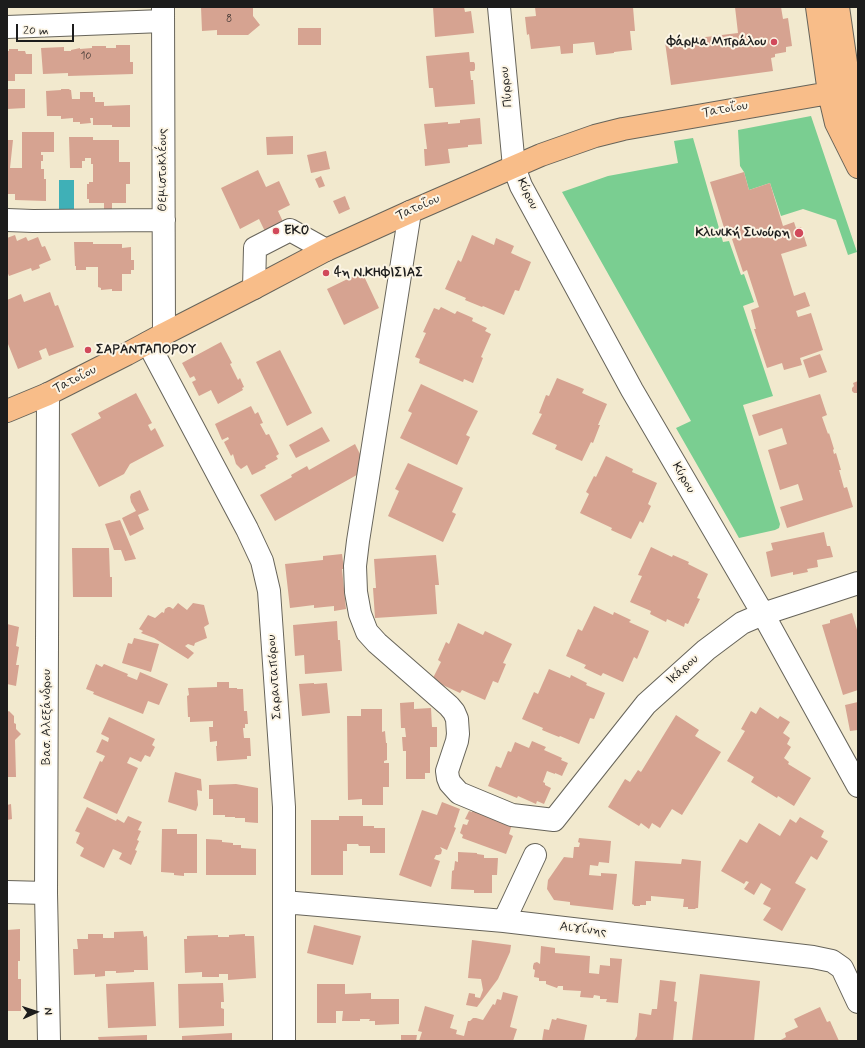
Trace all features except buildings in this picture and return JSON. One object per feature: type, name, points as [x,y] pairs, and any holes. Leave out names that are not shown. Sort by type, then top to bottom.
[{"type":"main road","points":[[817,7],[846,90],[836,123],[858,167]]},
{"type":"main road","points":[[838,7],[846,90],[858,147]]},
{"type":"main road","name":"Τατοΐου","points":[[7,411],[48,394],[326,250],[541,154],[595,136],[623,129],[846,90]]},
{"type":"street","name":"Πύρρου","points":[[499,7],[514,167]]},
{"type":"street","points":[[7,27],[163,14]]},
{"type":"street","name":"Θεμιστοκλέους","points":[[156,338],[164,220],[163,14]]},
{"type":"street","name":"Κύρου","points":[[514,167],[520,186],[632,390],[763,614],[858,786]]},
{"type":"street","name":"Ικάρου","points":[[410,212],[355,566],[356,592],[360,614],[367,632],[377,644],[454,712],[457,719],[458,734],[447,771],[448,778],[454,789],[459,793],[512,815],[554,820],[646,704],[706,650],[742,623],[763,614],[858,583]]},
{"type":"street","points":[[7,220],[164,220]]},
{"type":"street","points":[[254,288],[255,248],[290,230],[326,250]]},
{"type":"street","name":"Σαρανταπόρου","points":[[156,338],[262,561],[268,591],[284,806],[284,1041]]},
{"type":"street","name":"Βασ. Αλεξάνδρου","points":[[48,394],[46,893],[49,1041]]},
{"type":"street","points":[[504,921],[535,855]]},
{"type":"street","points":[[7,892],[46,893]]},
{"type":"street","name":"Αιγίνης","points":[[284,902],[504,921],[813,957],[832,961],[842,968],[858,1002]]},
{"type":"green space","points":[[811,116],[857,252],[848,255],[836,220],[803,209],[781,216],[770,183],[749,190],[744,172],[740,166],[738,130]]},
{"type":"green space","points":[[693,138],[723,242],[729,241],[741,275],[744,274],[754,302],[743,306],[773,396],[743,405],[780,524],[779,528],[775,530],[739,538],[676,428],[691,421],[562,192],[608,176],[678,163],[674,141]]},
{"type":"water","points":[[59,180],[74,180],[74,210],[59,210]]},
{"type":"place","name":"Φάρμα Μπράλου","points":[[774,42]]},
{"type":"place","name":"EKO","points":[[276,231]]},
{"type":"place","name":"Κλινική Σινούρη","points":[[799,233]]},
{"type":"place","name":"4η Ν.ΚΗΦΙΣΙΑΣ","points":[[326,273]]},
{"type":"place","name":"ΣΑΡΑΝΤΑΠΟΡΟΥ","points":[[88,350]]}]
